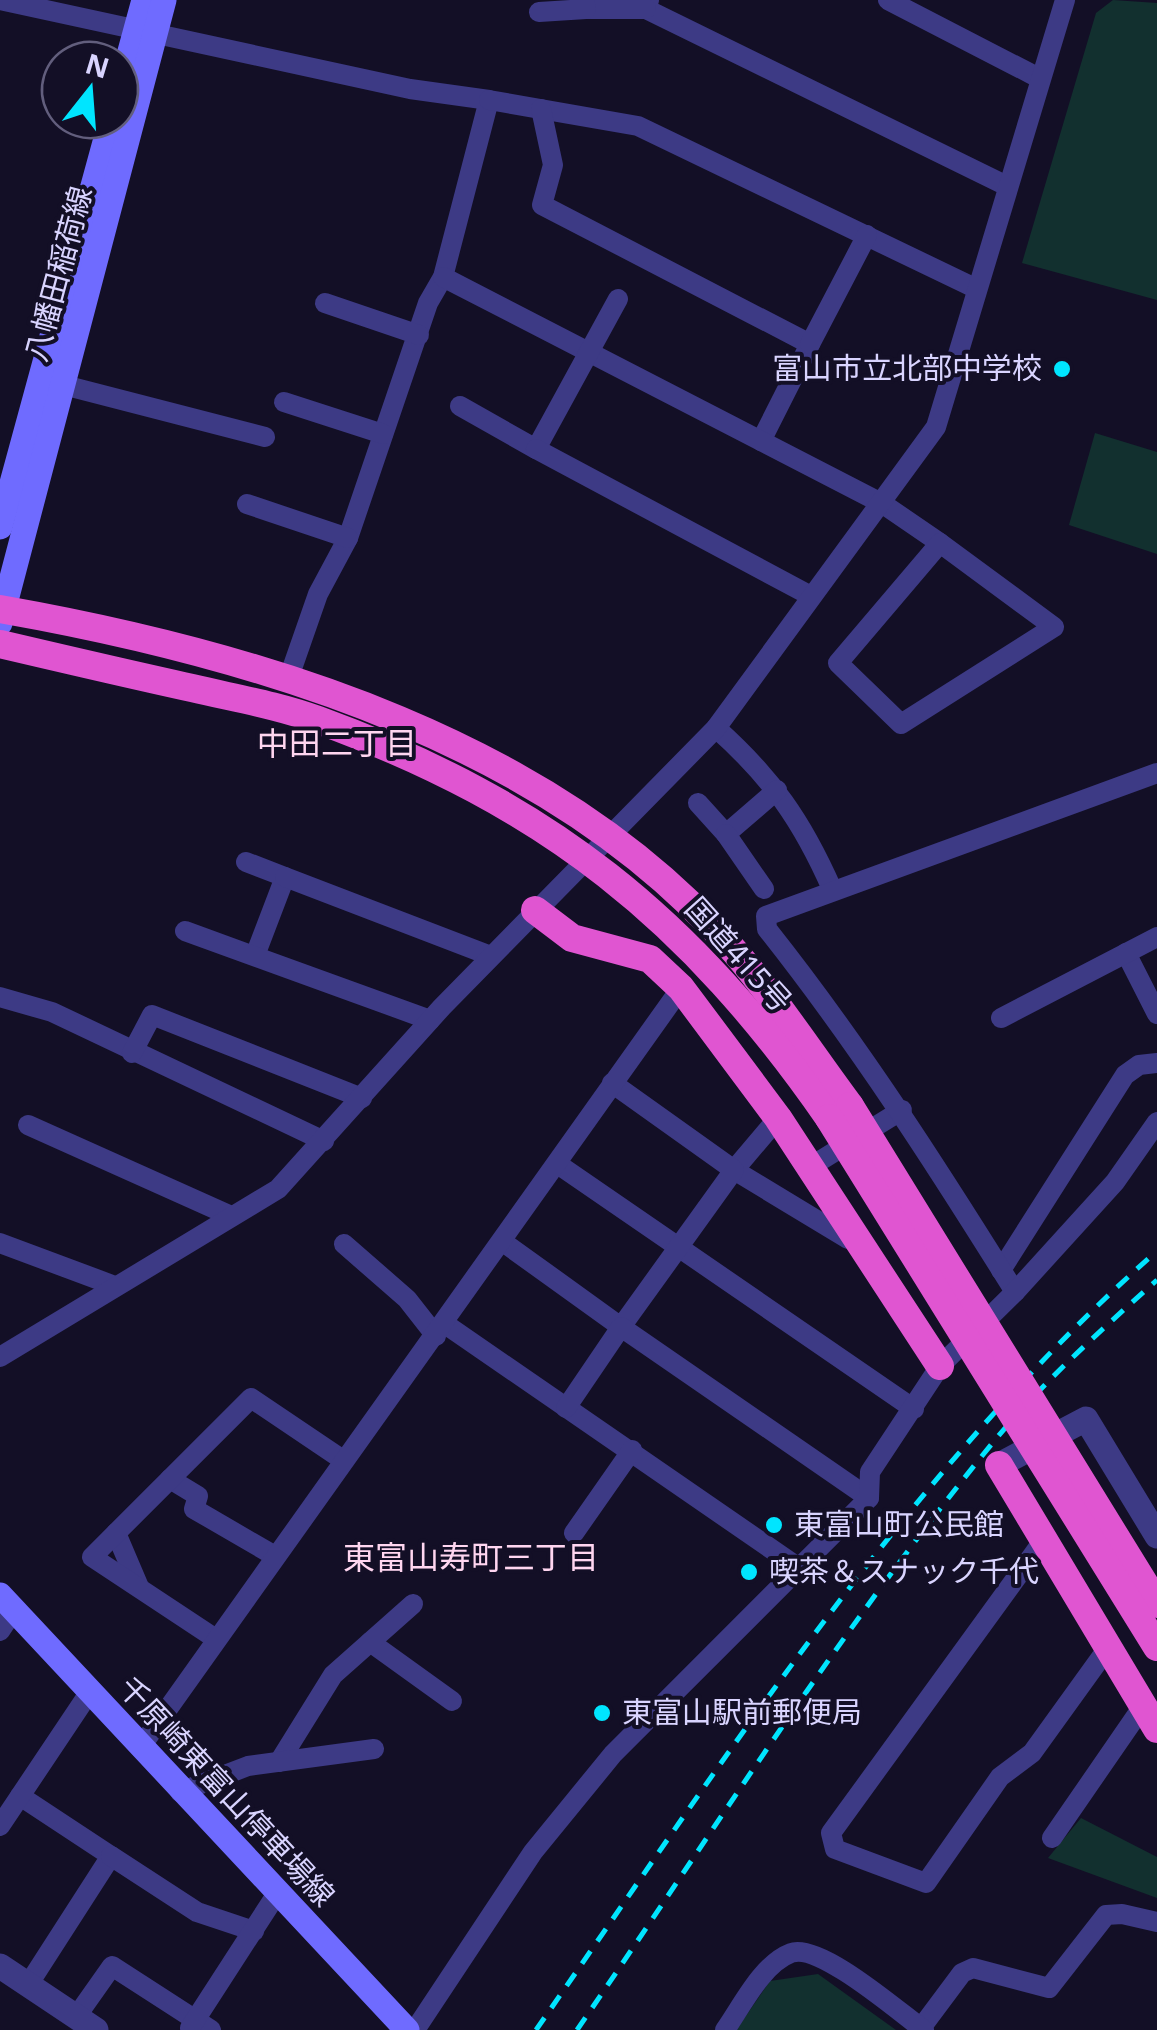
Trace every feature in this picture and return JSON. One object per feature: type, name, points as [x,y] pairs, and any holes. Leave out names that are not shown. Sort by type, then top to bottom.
[{"type":"highway","name":"国道415号","points":[[1,614],[350,698],[454,744],[609,835],[735,952],[1157,1604]]},
{"type":"highway","name":"国道415号","points":[[0,644],[316,719],[497,800],[586,858],[693,948],[839,1112],[1157,1647]]},
{"type":"highway","points":[[535,910],[572,938],[650,959],[681,988],[778,1118],[940,1366]]},
{"type":"highway","points":[[999,1466],[1150,1718]]},
{"type":"main road","name":"八幡田稲荷線","points":[[0,527],[52,382],[146,32],[144,0]]},
{"type":"main road","name":"八幡田稲荷線","points":[[140,45],[164,0]]},
{"type":"main road","name":"八幡田稲荷線","points":[[1,614],[106,140]]},
{"type":"main road","name":"千原崎東富山停車場線","points":[[5,1612],[89,1692],[407,2030]]},
{"type":"street","points":[[0,0],[410,88],[638,126],[977,289]]},
{"type":"street","points":[[888,0],[1039,78]]},
{"type":"street","points":[[0,1357],[278,1190],[430,1020],[716,728],[936,427],[1064,0]]},
{"type":"street","points":[[539,12],[585,4],[648,4],[1007,186]]},
{"type":"street","points":[[288,680],[318,594],[348,538],[428,304],[443,277],[489,100]]},
{"type":"street","points":[[541,110],[553,165],[542,205],[810,344]]},
{"type":"street","points":[[762,441],[867,236]]},
{"type":"street","points":[[443,277],[882,504],[940,543],[1054,627],[901,724],[838,663],[940,543]]},
{"type":"street","points":[[536,449],[618,299]]},
{"type":"street","points":[[325,303],[419,335]]},
{"type":"street","points":[[52,382],[265,438]]},
{"type":"street","points":[[284,402],[383,434]]},
{"type":"street","points":[[460,406],[811,596]]},
{"type":"street","points":[[247,504],[348,538]]},
{"type":"street","points":[[716,728],[761,768],[777,790],[808,834],[832,890]]},
{"type":"street","points":[[1015,1292],[902,1110],[840,1020],[767,929],[766,916],[1157,773]]},
{"type":"street","points":[[726,834],[777,790]]},
{"type":"street","points":[[698,804],[726,834],[764,889]]},
{"type":"street","points":[[246,862],[491,956]]},
{"type":"street","points":[[256,954],[285,877]]},
{"type":"street","points":[[185,931],[430,1020]]},
{"type":"street","points":[[1002,1018],[1157,937]]},
{"type":"street","points":[[1126,953],[1157,1014]]},
{"type":"street","points":[[140,1748],[342,1460],[559,1165],[681,988]]},
{"type":"street","points":[[0,997],[52,1012],[132,1054],[324,1141]]},
{"type":"street","points":[[132,1054],[152,1015],[362,1098]]},
{"type":"street","points":[[1001,1270],[1125,1075],[1139,1065],[1157,1064]]},
{"type":"street","points":[[612,1083],[734,1170],[848,1239],[856,1239]]},
{"type":"street","points":[[810,1168],[902,1110]]},
{"type":"street","points":[[566,1408],[734,1170],[778,1118]]},
{"type":"street","points":[[414,2030],[534,1852],[613,1754],[869,1498],[870,1472],[940,1366],[1015,1292],[1115,1182],[1157,1122]]},
{"type":"street","points":[[28,1126],[230,1216]]},
{"type":"street","points":[[559,1165],[914,1409]]},
{"type":"street","points":[[503,1242],[869,1498]]},
{"type":"street","points":[[0,1244],[115,1286]]},
{"type":"street","points":[[344,1244],[440,1330],[632,1450],[799,1568]]},
{"type":"street","points":[[216,1640],[92,1557],[251,1398],[342,1460]]},
{"type":"street","points":[[999,1466],[1086,1419],[1157,1536]]},
{"type":"street","points":[[574,1533],[632,1450]]},
{"type":"street","points":[[170,1479],[198,1496],[194,1509],[275,1556]]},
{"type":"street","points":[[116,1533],[140,1589]]},
{"type":"street","points":[[1043,1540],[831,1833],[835,1849],[926,1884],[1000,1777],[1032,1753],[1107,1649]]},
{"type":"street","points":[[279,1762],[333,1675],[413,1604]]},
{"type":"street","points":[[370,1642],[452,1701]]},
{"type":"street","points":[[0,1826],[89,1692]]},
{"type":"street","points":[[1052,1838],[1150,1718]]},
{"type":"street","points":[[180,1792],[248,1766],[374,1749]]},
{"type":"street","points":[[20,1796],[197,1912],[254,1931]]},
{"type":"street","points":[[28,1985],[111,1856]]},
{"type":"street","points":[[0,1966],[86,2024],[112,1966],[198,2026],[276,1895]]},
{"type":"street","points":[[724,2030],[765,1973],[790,1953],[806,1952],[826,1960],[922,2029],[962,1973],[973,1968],[1049,1988],[1106,1915],[1122,1914],[1157,1922]]},
{"type":"green space","points":[[1113,0],[1157,3],[1157,300],[1022,263],[1096,13]]},
{"type":"green space","points":[[1095,433],[1157,452],[1157,554],[1069,525]]},
{"type":"green space","points":[[1081,1818],[1157,1857],[1157,1898],[1048,1858]]},
{"type":"green space","points":[[818,1974],[896,2030],[736,2030],[770,1981]]},
{"type":"railway","points":[[536,2030],[749,1723],[901,1522],[982,1426],[1067,1336],[1157,1251]]},
{"type":"railway","points":[[577,2030],[780,1730],[939,1511],[1033,1398],[1157,1280]]},
{"type":"place","name":"富山市立北部中学校","points":[[1062,369]]},
{"type":"place","name":"東富山町公民館","points":[[774,1525]]},
{"type":"place","name":"喫茶＆スナック千代","points":[[749,1572]]},
{"type":"place","name":"東富山駅前郵便局","points":[[602,1713]]},
{"type":"district","name":"中田二丁目","points":[[337,744]]},
{"type":"district","name":"東富山寿町三丁目","points":[[471,1558]]}]
